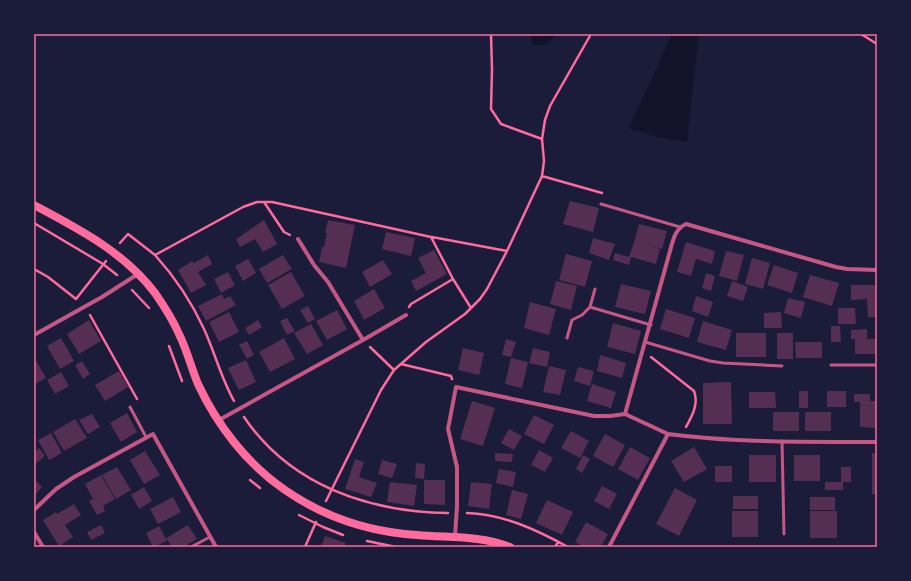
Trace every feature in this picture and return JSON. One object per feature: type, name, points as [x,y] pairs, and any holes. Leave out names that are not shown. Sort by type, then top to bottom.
[{"type":"main road","points":[[34,205],[87,234],[106,247],[138,274],[155,293],[172,320],[199,384],[219,420],[244,454],[268,477],[295,496],[321,511],[344,521],[374,529],[417,535],[469,537],[510,547]]},
{"type":"street","points":[[625,414],[673,242],[680,227],[686,224],[836,267],[877,270]]},
{"type":"street","points":[[298,239],[314,265],[328,282],[363,340]]},
{"type":"street","points":[[34,335],[138,274]]},
{"type":"street","points":[[219,420],[406,315]]},
{"type":"street","points":[[455,536],[457,513],[457,467],[448,429],[456,387],[594,416],[606,417],[625,414],[668,434],[692,438],[877,442]]},
{"type":"street","points":[[34,510],[56,488],[152,434],[216,547]]},
{"type":"street","points":[[609,547],[668,434]]},
{"type":"street","points":[[34,532],[43,547]]},
{"type":"lane","points":[[601,204],[680,227]]},
{"type":"lane","points":[[567,338],[572,320],[582,315],[590,307],[595,289]]},
{"type":"lane","points":[[590,307],[651,325]]},
{"type":"lane","points":[[645,342],[723,363],[782,366]]},
{"type":"lane","points":[[831,365],[877,365]]},
{"type":"lane","points":[[130,407],[146,438]]},
{"type":"lane","points":[[782,441],[784,534]]},
{"type":"lane","points":[[191,547],[210,537]]},
{"type":"path","points":[[491,34],[492,70],[490,109],[501,124],[542,139]]},
{"type":"path","points":[[305,547],[380,390],[394,370],[426,342],[458,321],[480,299],[487,289],[507,251],[542,176],[544,161],[542,139],[545,120],[550,106],[591,34]]},
{"type":"path","points":[[861,34],[877,44]]},
{"type":"path","points":[[200,229],[243,207],[257,202],[272,202],[431,237],[507,251]]},
{"type":"path","points":[[264,202],[284,232],[298,239]]},
{"type":"path","points":[[431,237],[453,279],[471,308]]},
{"type":"path","points":[[155,254],[171,274],[198,317],[226,386],[245,419],[258,435],[278,455],[309,478],[344,495],[390,508],[412,511],[470,513],[509,520],[531,528],[568,547]]},
{"type":"path","points":[[34,269],[48,277],[85,306],[139,403]]},
{"type":"path","points":[[406,315],[411,304],[453,279]]},
{"type":"path","points":[[363,340],[394,370]]},
{"type":"path","points":[[643,350],[694,391],[696,405],[681,436]]},
{"type":"path","points":[[401,364],[440,374]]},
{"type":"path","points":[[555,547],[558,542]]},
{"type":"shaded area","points":[[531,34],[556,34],[546,44],[540,45],[532,44]]},
{"type":"shaded area","points":[[672,34],[699,34],[687,142],[658,137],[629,128]]},
{"type":"building","points":[[570,201],[599,208],[593,232],[563,224]]},
{"type":"building","points":[[264,220],[277,244],[263,252],[255,239],[240,247],[236,239]]},
{"type":"building","points":[[328,220],[355,225],[346,268],[319,262],[327,233],[325,233]]},
{"type":"building","points":[[639,224],[667,231],[662,249],[634,242]]},
{"type":"building","points":[[386,232],[415,238],[411,256],[382,249]]},
{"type":"building","points":[[593,238],[615,244],[609,260],[589,253]]},
{"type":"building","points":[[634,242],[660,249],[656,264],[631,257],[629,265],[613,260],[615,253],[629,257]]},
{"type":"building","points":[[686,242],[715,251],[712,264],[696,259],[691,276],[677,272]]},
{"type":"building","points":[[434,250],[447,274],[416,291],[411,281],[426,273],[418,258]]},
{"type":"building","points":[[726,251],[744,255],[737,281],[719,276]]},
{"type":"building","points":[[566,254],[592,261],[585,287],[559,280]]},
{"type":"building","points":[[208,255],[212,264],[198,272],[206,285],[191,293],[178,270],[192,261],[194,263]]},
{"type":"building","points":[[283,255],[292,269],[267,283],[259,269]]},
{"type":"building","points":[[752,258],[770,263],[763,289],[745,284]]},
{"type":"building","points":[[248,259],[256,273],[243,281],[235,266]]},
{"type":"building","points":[[383,260],[392,274],[370,287],[362,272]]},
{"type":"building","points":[[774,265],[798,273],[792,293],[767,285]]},
{"type":"building","points":[[228,272],[235,285],[221,293],[214,279]]},
{"type":"building","points":[[291,272],[305,296],[282,309],[268,285]]},
{"type":"building","points":[[706,273],[715,276],[711,291],[702,288]]},
{"type":"building","points":[[810,275],[839,283],[832,306],[803,297]]},
{"type":"building","points":[[556,281],[577,286],[571,310],[550,304]]},
{"type":"building","points":[[732,281],[748,287],[743,301],[727,296]]},
{"type":"building","points":[[621,284],[651,291],[645,314],[615,307]]},
{"type":"building","points":[[851,285],[877,285],[877,317],[868,317],[867,299],[851,300]]},
{"type":"building","points":[[374,289],[385,308],[364,320],[354,301]]},
{"type":"building","points":[[222,294],[224,299],[230,296],[236,305],[206,321],[198,306]]},
{"type":"building","points":[[696,296],[713,302],[708,317],[692,311]]},
{"type":"building","points":[[788,298],[805,302],[801,318],[784,313]]},
{"type":"building","points":[[530,302],[556,309],[549,335],[524,328]]},
{"type":"building","points":[[308,306],[315,319],[308,323],[300,310]]},
{"type":"building","points":[[838,308],[855,308],[856,324],[838,324]]},
{"type":"building","points":[[666,309],[695,318],[689,338],[660,329]]},
{"type":"building","points":[[337,310],[347,329],[327,340],[316,321]]},
{"type":"building","points":[[229,312],[239,332],[219,342],[209,322]]},
{"type":"building","points":[[781,312],[782,328],[764,328],[764,313]]},
{"type":"building","points":[[287,318],[295,331],[287,335],[280,321]]},
{"type":"building","points":[[89,320],[101,341],[79,354],[67,334]]},
{"type":"building","points":[[258,320],[262,327],[249,335],[245,328]]},
{"type":"building","points":[[703,321],[732,330],[726,350],[697,342]]},
{"type":"building","points":[[613,323],[641,331],[635,354],[607,347]]},
{"type":"building","points":[[311,324],[323,345],[307,354],[294,333]]},
{"type":"building","points":[[831,326],[840,326],[841,342],[831,342]]},
{"type":"building","points":[[867,329],[867,339],[877,339],[877,354],[855,354],[855,339],[851,339],[851,330]]},
{"type":"building","points":[[736,333],[766,333],[766,357],[736,357]]},
{"type":"building","points":[[777,333],[793,333],[793,359],[777,359]]},
{"type":"building","points":[[61,338],[74,361],[60,369],[47,346]]},
{"type":"building","points":[[284,338],[295,359],[270,372],[259,352]]},
{"type":"building","points":[[506,339],[516,342],[511,357],[502,355]]},
{"type":"building","points":[[247,341],[254,355],[247,359],[239,345]]},
{"type":"building","points":[[795,342],[822,342],[822,358],[796,358]]},
{"type":"building","points":[[463,348],[484,353],[479,375],[458,370]]},
{"type":"building","points":[[533,348],[550,352],[547,367],[529,363]]},
{"type":"building","points":[[600,355],[626,363],[622,378],[597,371]]},
{"type":"building","points":[[34,357],[46,378],[34,385]]},
{"type":"building","points":[[511,358],[528,362],[522,388],[505,384]]},
{"type":"building","points":[[246,360],[256,382],[239,390],[228,368]]},
{"type":"building","points":[[82,361],[90,374],[83,379],[75,365]]},
{"type":"building","points":[[549,366],[566,370],[560,395],[543,392]]},
{"type":"building","points":[[578,367],[594,371],[590,386],[574,381]]},
{"type":"building","points":[[119,371],[128,387],[105,401],[95,385]]},
{"type":"building","points":[[61,372],[69,386],[55,394],[47,380]]},
{"type":"building","points":[[731,382],[732,424],[703,424],[703,383]]},
{"type":"building","points":[[592,384],[616,392],[611,408],[587,401]]},
{"type":"building","points":[[799,391],[808,391],[808,408],[799,408]]},
{"type":"building","points":[[827,391],[846,391],[846,407],[827,407]]},
{"type":"building","points":[[749,392],[775,392],[776,408],[749,408]]},
{"type":"building","points":[[854,394],[870,394],[870,401],[877,401],[877,428],[860,427],[860,402],[854,402]]},
{"type":"building","points":[[472,401],[495,408],[483,446],[460,439]]},
{"type":"building","points":[[773,412],[799,412],[799,431],[773,431]]},
{"type":"building","points":[[805,412],[831,412],[831,431],[805,431]]},
{"type":"building","points":[[127,413],[137,432],[121,442],[110,423]]},
{"type":"building","points":[[92,414],[100,427],[88,434],[79,420]]},
{"type":"building","points":[[534,415],[554,425],[544,444],[524,434]]},
{"type":"building","points":[[75,419],[87,438],[64,451],[53,432]]},
{"type":"building","points":[[509,429],[522,436],[514,450],[501,443]]},
{"type":"building","points":[[571,431],[589,441],[580,458],[561,448]]},
{"type":"building","points":[[51,433],[62,453],[49,460],[38,440]]},
{"type":"building","points":[[605,434],[625,445],[613,467],[593,456]]},
{"type":"building","points":[[630,447],[650,458],[638,480],[618,469]]},
{"type":"building","points":[[694,447],[707,469],[684,482],[671,461]]},
{"type":"building","points":[[39,448],[45,456],[34,465],[34,452]]},
{"type":"building","points":[[539,450],[553,458],[545,472],[531,465]]},
{"type":"building","points":[[145,451],[160,475],[144,484],[130,460]]},
{"type":"building","points":[[495,453],[513,454],[512,462],[495,461]]},
{"type":"building","points":[[872,453],[877,453],[877,494],[872,494]]},
{"type":"building","points":[[583,455],[590,459],[582,473],[576,469]]},
{"type":"building","points":[[749,455],[776,455],[776,482],[749,482]]},
{"type":"building","points":[[794,455],[820,455],[820,481],[794,481]]},
{"type":"building","points":[[355,459],[364,462],[359,477],[377,483],[371,497],[345,489]]},
{"type":"building","points":[[382,460],[397,464],[392,478],[378,474]]},
{"type":"building","points":[[416,463],[425,464],[424,479],[415,478]]},
{"type":"building","points":[[715,466],[732,466],[732,482],[715,482]]},
{"type":"building","points":[[117,467],[131,490],[116,499],[102,475]]},
{"type":"building","points":[[841,467],[851,467],[851,482],[843,482],[843,490],[825,490],[825,482],[841,482]]},
{"type":"building","points":[[499,469],[516,472],[513,487],[496,483]]},
{"type":"building","points":[[101,475],[115,499],[103,506],[105,511],[97,515],[89,501],[93,499],[85,484]]},
{"type":"building","points":[[34,479],[42,487],[34,496]]},
{"type":"building","points":[[424,480],[445,480],[445,505],[424,504]]},
{"type":"building","points":[[390,482],[417,485],[414,506],[387,502]]},
{"type":"building","points":[[471,482],[492,484],[489,509],[468,506]]},
{"type":"building","points":[[602,486],[617,494],[609,509],[594,501]]},
{"type":"building","points":[[144,487],[152,501],[139,509],[131,495]]},
{"type":"building","points":[[675,488],[697,500],[679,536],[656,524]]},
{"type":"building","points":[[512,490],[528,494],[521,519],[506,515]]},
{"type":"building","points":[[733,496],[758,496],[758,509],[733,509]]},
{"type":"building","points":[[173,497],[181,512],[158,524],[150,509]]},
{"type":"building","points":[[810,497],[835,497],[835,510],[810,510]]},
{"type":"building","points":[[547,500],[573,512],[562,535],[536,523]]},
{"type":"building","points":[[74,504],[81,515],[65,525],[73,537],[59,546],[43,520]]},
{"type":"building","points":[[732,511],[758,511],[758,537],[732,537]]},
{"type":"building","points":[[810,511],[837,511],[837,538],[810,538]]},
{"type":"building","points":[[586,522],[608,534],[601,547],[584,547],[575,542]]},
{"type":"building","points":[[101,525],[105,533],[91,540],[87,532]]},
{"type":"building","points":[[188,525],[197,539],[183,547],[172,547],[166,538]]},
{"type":"building","points":[[159,526],[167,541],[153,547],[146,533]]},
{"type":"building","points":[[325,536],[346,543],[345,547],[321,547]]}]
